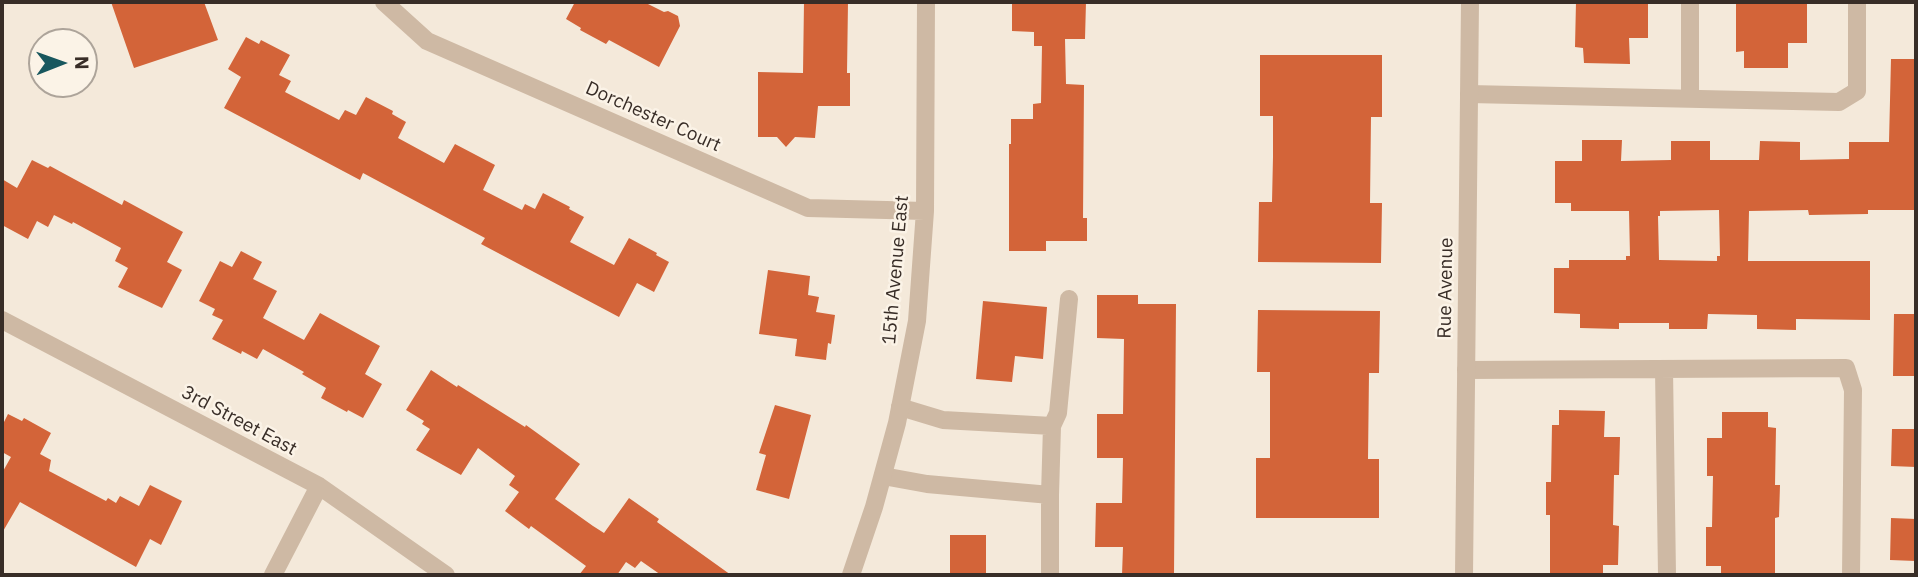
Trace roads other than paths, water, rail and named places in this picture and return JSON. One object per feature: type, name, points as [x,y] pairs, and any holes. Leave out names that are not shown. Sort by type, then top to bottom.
[{"type":"street","name":"Dorchester Court","points":[[384,2],[427,41],[808,208],[925,211]]},
{"type":"street","name":"15th Avenue East","points":[[851,575],[883,475],[917,321],[925,211],[926,2]]},
{"type":"street","name":"Rue Avenue","points":[[1465,575],[1470,2]]},
{"type":"street","points":[[1690,2],[1690,98]]},
{"type":"street","points":[[1469,94],[1839,102],[1857,91],[1857,2]]},
{"type":"street","points":[[1050,575],[1052,426],[1058,413],[1069,299]]},
{"type":"street","name":"3rd Street East","points":[[2,320],[319,486],[446,575]]},
{"type":"street","points":[[1664,369],[1667,575]]},
{"type":"street","points":[[1466,370],[1846,369],[1853,390],[1851,575]]},
{"type":"street","points":[[900,407],[943,420],[1052,426]]},
{"type":"street","points":[[883,475],[927,484],[1050,495]]},
{"type":"street","points":[[273,575],[319,486]]}]
